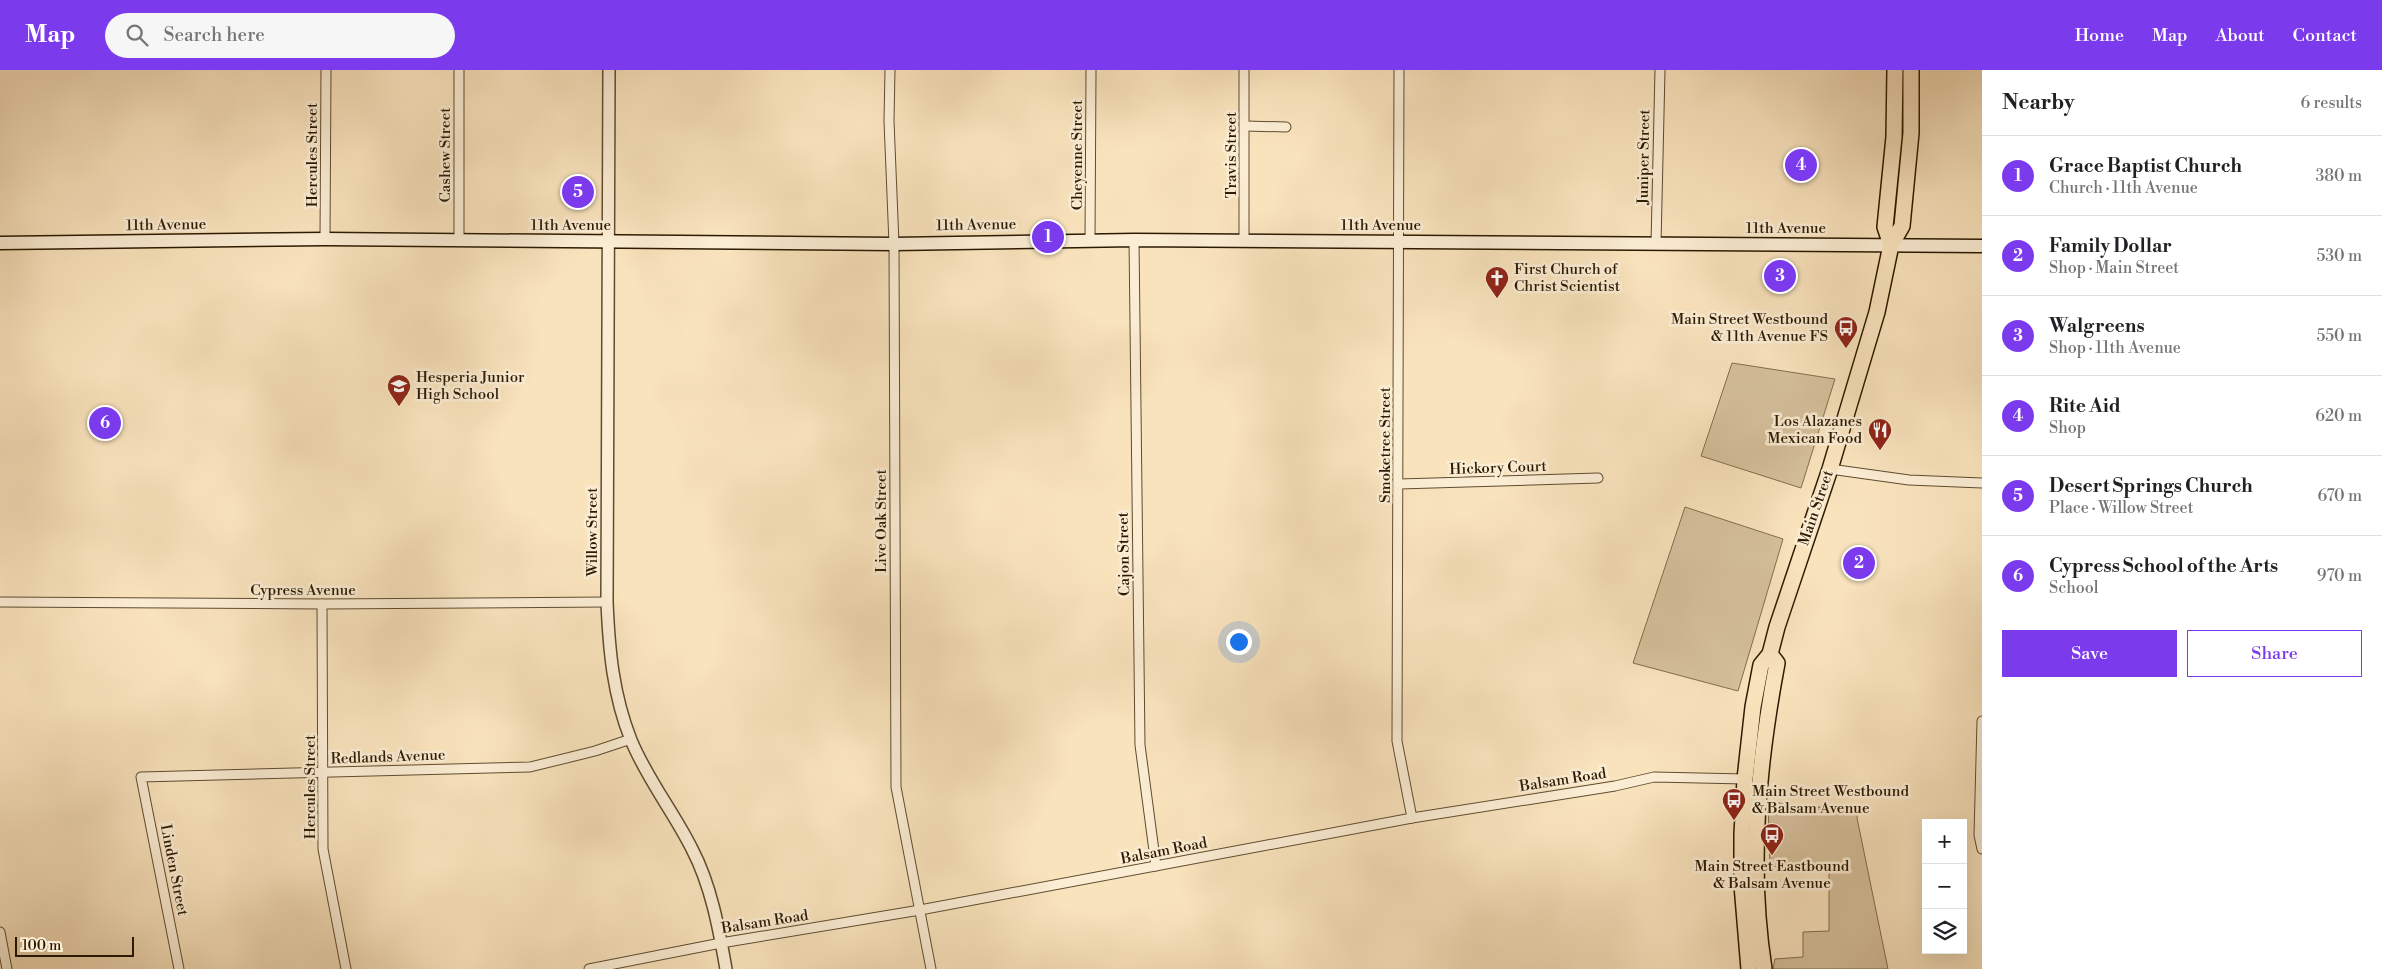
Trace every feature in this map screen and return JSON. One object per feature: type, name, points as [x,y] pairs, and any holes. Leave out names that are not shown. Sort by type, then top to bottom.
[{"type":"main road","name":"Main Street","points":[[1891,245],[1885,227],[1894,137],[1895,70]]},
{"type":"main road","name":"Main Street","points":[[1749,969],[1742,886],[1745,779],[1753,707],[1761,665],[1770,654],[1780,618],[1830,469],[1877,312],[1891,245],[1902,226],[1911,133],[1911,70]]},
{"type":"main road","name":"11th Avenue","points":[[0,243],[325,239],[894,244],[1134,240],[1982,246]]},
{"type":"main road","name":"Main Street","points":[[1764,969],[1756,872],[1756,823],[1761,763],[1777,663],[1770,654]]},
{"type":"main road","points":[[1745,779],[1750,791],[1752,848],[1756,872]]},
{"type":"street","name":"Hercules Street","points":[[325,239],[326,70]]},
{"type":"street","name":"Cashew Street","points":[[459,70],[459,241]]},
{"type":"street","name":"Willow Street","points":[[609,70],[607,602],[613,680],[631,738],[643,766],[699,863],[721,943],[726,969]]},
{"type":"street","name":"Live Oak Street","points":[[890,70],[889,121],[894,244],[896,788],[931,969]]},
{"type":"street","name":"Cheyenne Street","points":[[1090,241],[1091,70]]},
{"type":"street","name":"Travis Street","points":[[1244,70],[1244,241]]},
{"type":"street","name":"Smoketree Street","points":[[1399,70],[1397,741],[1412,818]]},
{"type":"street","name":"Juniper Street","points":[[1656,244],[1660,70]]},
{"type":"street","points":[[1245,126],[1286,127]]},
{"type":"street","name":"Cajon Street","points":[[1134,240],[1140,744],[1156,866]]},
{"type":"street","points":[[1830,469],[1909,480],[1982,483]]},
{"type":"street","name":"Hickory Court","points":[[1399,484],[1598,478]]},
{"type":"street","name":"Cypress Avenue","points":[[0,602],[322,604],[607,602]]},
{"type":"street","name":"Hercules Street","points":[[322,604],[323,848],[346,969]]},
{"type":"street","points":[[1982,721],[1979,835],[1982,849]]},
{"type":"street","name":"Redlands Avenue","points":[[141,777],[530,767],[595,750],[631,738]]},
{"type":"street","name":"Linden Street","points":[[141,777],[180,969]]},
{"type":"street","name":"Balsam Road","points":[[590,969],[721,943],[920,910],[1412,818],[1615,786],[1654,777],[1745,779]]},
{"type":"street","points":[[0,932],[7,969]]},
{"type":"shaded area","points":[[1732,363],[1835,379],[1801,488],[1701,456]]},
{"type":"shaded area","points":[[1685,507],[1783,539],[1738,691],[1633,663]]},
{"type":"shaded area","points":[[1768,802],[1858,811],[1857,818],[1888,969],[1773,969],[1775,959],[1803,957],[1803,932],[1829,931],[1829,869],[1770,866]]},
{"type":"place","name":"Rite Aid","points":[[1801,165]]},
{"type":"place","name":"Desert Springs Church","points":[[578,192]]},
{"type":"place","name":"Grace Baptist Church","points":[[1048,237]]},
{"type":"place","name":"Walgreens","points":[[1780,276]]},
{"type":"place","name":"First Church of Christ Scientist","points":[[1497,299]]},
{"type":"place","name":"Main Street Westbound & 11th Avenue FS","points":[[1846,349]]},
{"type":"place","name":"Hesperia Junior High School","points":[[399,407]]},
{"type":"place","name":"Cypress School of the Arts","points":[[105,423]]},
{"type":"place","name":"Los Alazanes Mexican Food","points":[[1880,451]]},
{"type":"place","name":"Family Dollar","points":[[1859,563]]},
{"type":"place","name":"Main Street Westbound & Balsam Avenue","points":[[1734,821]]},
{"type":"place","name":"Main Street Eastbound & Balsam Avenue","points":[[1772,856]]}]
